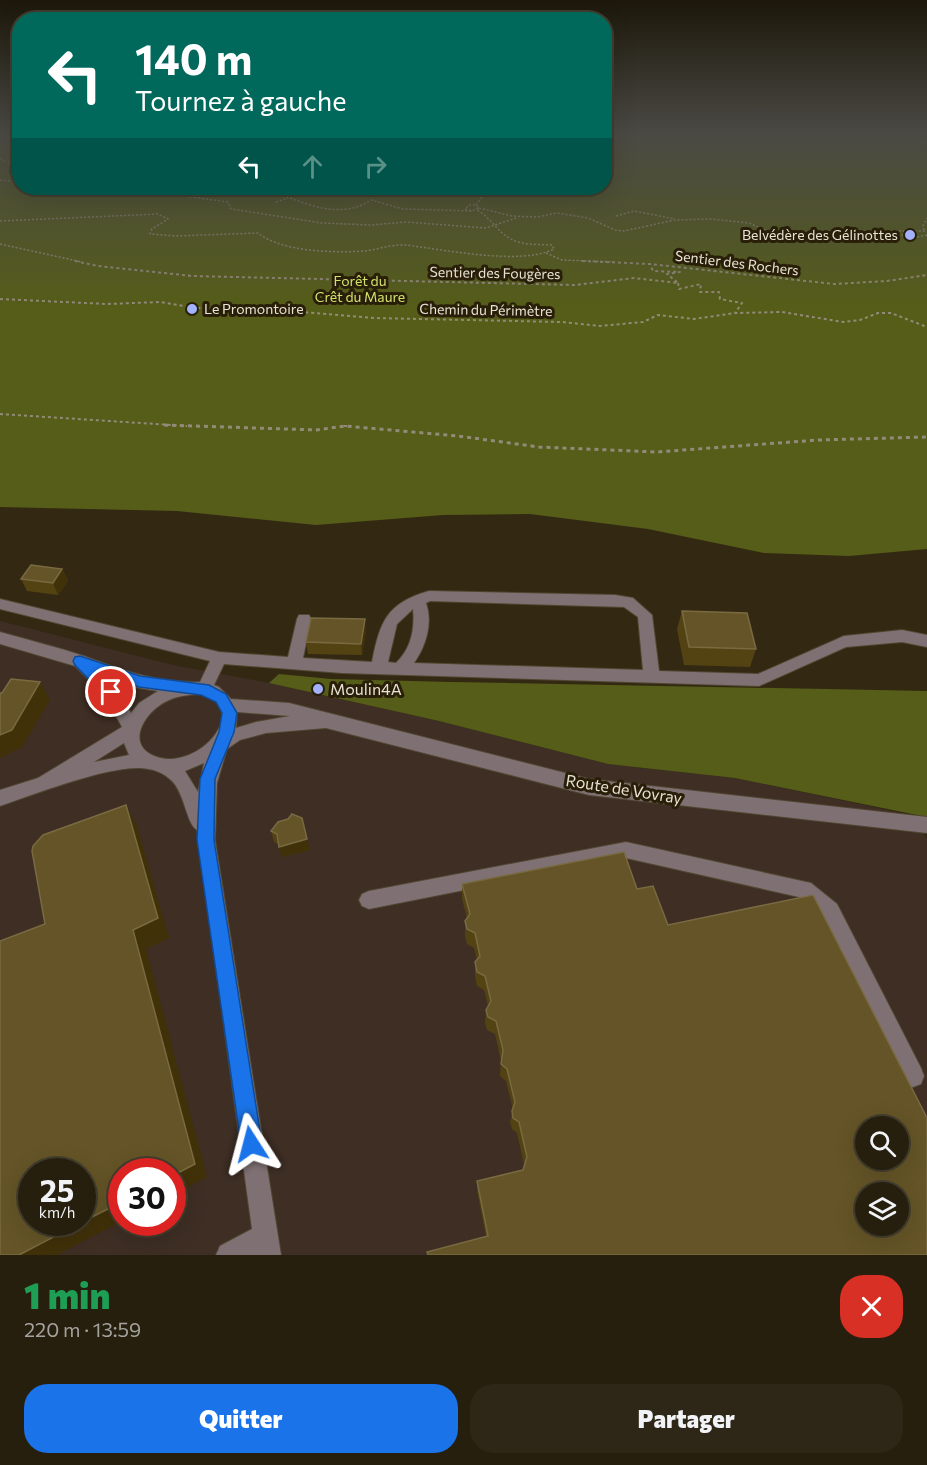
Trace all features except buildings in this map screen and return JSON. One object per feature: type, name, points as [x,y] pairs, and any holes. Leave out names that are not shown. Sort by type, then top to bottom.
[{"type":"street","points":[[379,668],[386,630],[393,615],[407,603],[429,596],[615,600],[628,602],[645,615],[652,678]]},
{"type":"street","points":[[399,669],[409,662],[415,652],[421,616],[418,600]]},
{"type":"street","points":[[0,604],[219,658],[399,669],[759,680],[844,642],[902,636],[927,641]]},
{"type":"street","points":[[294,664],[304,619]]},
{"type":"street","points":[[0,638],[80,661],[139,682],[204,689],[221,698],[226,705],[229,722],[207,779],[206,840],[267,1245],[229,1255]]},
{"type":"street","points":[[204,689],[219,658]]},
{"type":"street","points":[[80,661],[111,692],[132,729]]},
{"type":"street","points":[[182,688],[170,691],[150,702],[135,719],[132,729],[134,747],[154,763],[179,774],[187,784],[206,840]]},
{"type":"street","name":"Route de Vovray","points":[[226,705],[283,707],[326,721],[589,787],[926,825]]},
{"type":"street","name":"Route de Vovray","points":[[221,741],[246,730],[283,722],[326,721]]},
{"type":"street","points":[[40,786],[132,729]]},
{"type":"street","points":[[0,798],[100,768],[129,762],[170,766],[194,761],[204,756],[221,741]]},
{"type":"street","points":[[369,900],[626,850],[804,889],[830,911],[913,1076]]},
{"type":"path","points":[[168,195],[228,202],[231,208],[322,223],[370,225],[406,222],[486,228],[521,217],[557,213],[588,218],[609,228],[624,231],[680,219]]},
{"type":"path","points":[[283,195],[288,198]]},
{"type":"path","points":[[472,211],[465,208],[476,206],[483,195]]},
{"type":"path","points":[[276,202],[294,198],[299,202],[334,211],[364,206],[371,200],[403,209],[472,211],[478,209],[521,217]]},
{"type":"path","points":[[0,221],[158,214],[168,219],[152,229],[150,234],[176,236],[258,233],[268,241],[317,251],[365,250],[402,245],[462,254],[522,255],[546,253],[554,249],[552,245],[522,243],[503,234],[496,223],[476,206]]},
{"type":"path","points":[[616,216],[634,211],[680,219],[736,220],[774,234],[818,231],[926,231],[923,226],[927,218]]},
{"type":"path","points":[[888,232],[913,238],[927,235]]},
{"type":"path","name":"Sentier des Fougères","points":[[0,244],[98,266],[192,276],[575,285],[634,278],[678,283],[679,289],[701,284],[700,292],[719,292],[720,299],[742,303],[735,314]]},
{"type":"path","name":"Sentier des Rochers","points":[[546,253],[562,260],[650,264],[834,284],[887,281],[927,275]]},
{"type":"path","points":[[650,264],[653,271],[680,272],[667,274],[678,283]]},
{"type":"path","name":"Chemin du Périmètre","points":[[0,299],[107,304],[160,302],[195,308],[267,309],[374,318],[562,322],[600,326],[643,322],[658,315],[694,319],[782,312],[843,322],[861,320],[878,313],[891,313],[927,327]]},
{"type":"path","points":[[0,414],[200,427],[315,430],[345,426],[458,436],[539,447],[657,452],[818,440],[927,437]]},
{"type":"shaded area","points":[[0,621],[173,665],[269,683],[439,721],[608,764],[735,778],[912,815],[927,839],[927,1255],[0,1255]]},
{"type":"green space","name":"Forêt du Crêt du Maure","points":[[0,193],[12,193],[12,195],[612,195],[612,193],[927,193],[927,549],[849,556],[764,553],[648,529],[530,514],[443,515],[316,525],[177,511],[0,507]]},
{"type":"green space","points":[[279,674],[331,679],[927,691],[927,817],[735,778],[608,764],[439,721],[269,683]]},
{"type":"place","name":"Belvédère des Gélinottes","points":[[910,235]]},
{"type":"place","name":"Le Promontoire","points":[[192,309]]},
{"type":"place","name":"Moulin4A","points":[[318,689]]},
{"type":"route","points":[[111,692],[80,661],[139,682],[204,689],[221,698],[229,713],[227,732],[221,741],[207,779],[206,840],[251,1144]]}]
